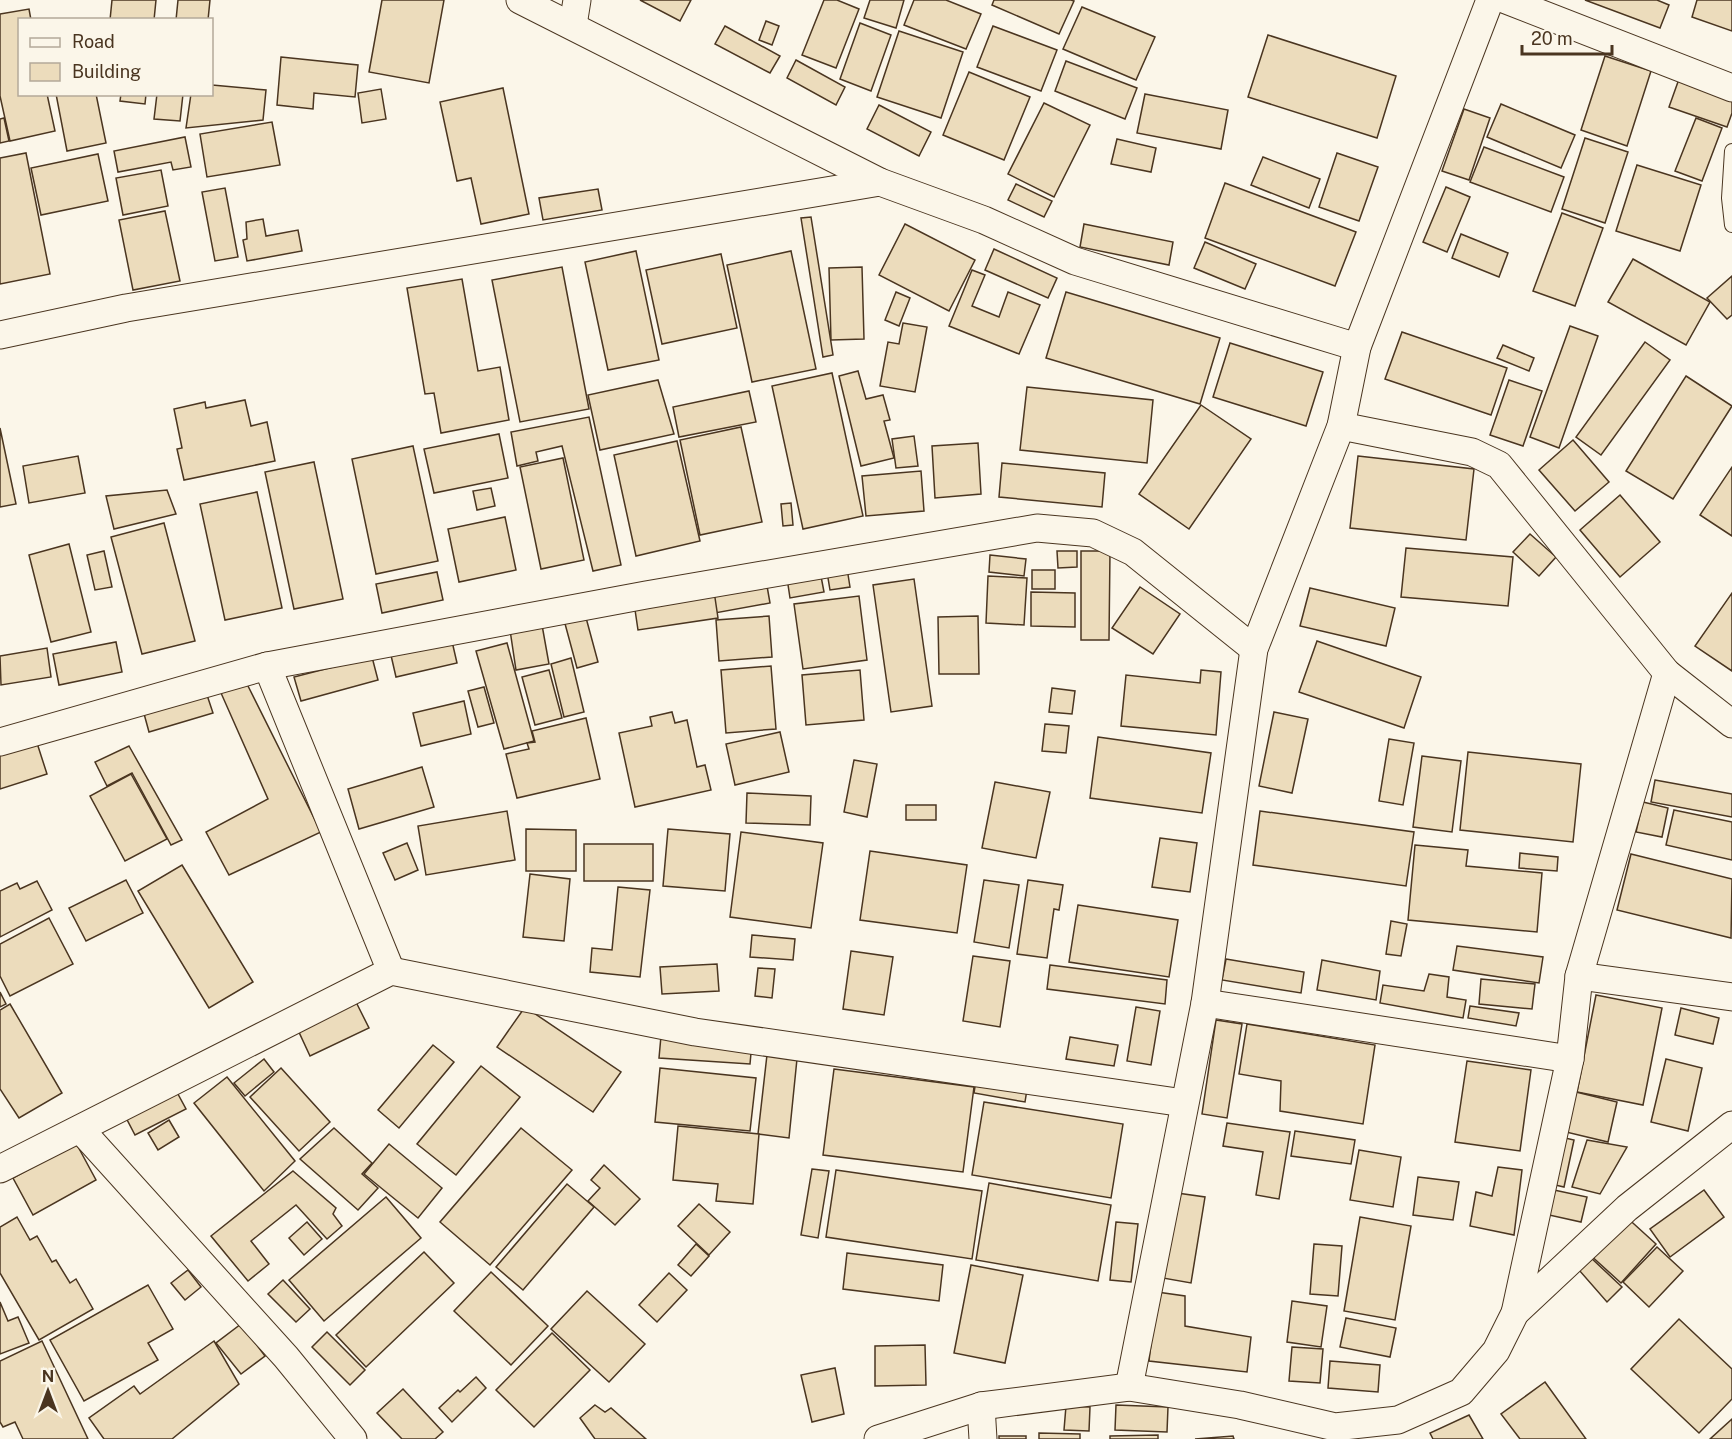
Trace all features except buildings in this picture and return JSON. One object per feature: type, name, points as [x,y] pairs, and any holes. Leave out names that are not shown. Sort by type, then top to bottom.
[{"type":"street","points":[[520,0],[575,13],[880,182],[984,220],[1075,261],[1357,347]]},
{"type":"street","points":[[1129,1387],[1205,1003],[1254,650],[1341,426],[1357,347],[1490,0]]},
{"type":"street","points":[[1506,0],[1732,88]]},
{"type":"street","points":[[0,334],[126,308],[880,182]]},
{"type":"street","points":[[1341,426],[1472,452],[1499,465],[1667,673],[1732,723]]},
{"type":"street","points":[[0,742],[267,666],[646,595],[1037,528],[1093,532],[1133,552],[1254,650]]},
{"type":"street","points":[[267,666],[391,971]]},
{"type":"street","points":[[878,1439],[981,1406],[1129,1387],[1240,1405],[1337,1433],[1398,1420],[1461,1392],[1496,1351],[1515,1312],[1570,1059],[1579,976],[1667,673]]},
{"type":"street","points":[[0,1169],[391,971],[695,1032],[1184,1103]]},
{"type":"street","points":[[1579,976],[1732,997]]},
{"type":"street","points":[[1205,1003],[1570,1059]]},
{"type":"street","points":[[1515,1312],[1627,1208],[1732,1125]]},
{"type":"street","points":[[80,1129],[286,1357],[353,1439]]},
{"type":"street","points":[[981,1406],[983,1439]]},
{"type":"lane","points":[[1732,151],[1729,198],[1732,225]]}]
